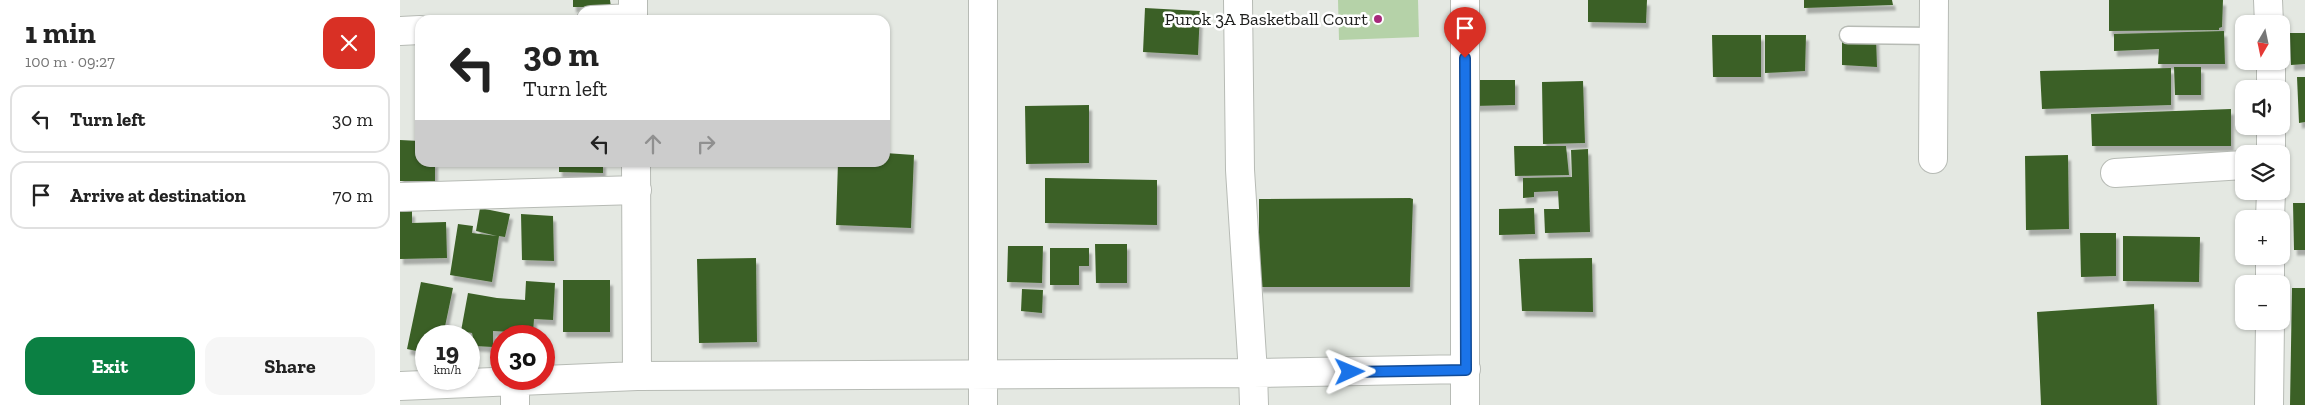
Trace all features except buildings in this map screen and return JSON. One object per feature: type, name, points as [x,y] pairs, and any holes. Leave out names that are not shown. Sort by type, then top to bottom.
[{"type":"street","points":[[983,405],[984,0]]},
{"type":"street","points":[[1238,0],[1240,170],[1254,405]]},
{"type":"street","points":[[1465,0],[1465,405]]},
{"type":"street","points":[[1933,159],[1934,0]]},
{"type":"street","points":[[2268,0],[2269,15]]},
{"type":"street","points":[[617,15],[633,12]]},
{"type":"street","points":[[400,31],[415,30]]},
{"type":"street","points":[[2116,173],[2235,166]]},
{"type":"street","points":[[636,167],[637,376]]},
{"type":"street","points":[[400,198],[637,190]]},
{"type":"street","points":[[2269,405],[2270,330]]},
{"type":"street","points":[[400,386],[515,394],[637,376],[1466,370]]},
{"type":"lane","points":[[1848,35],[1934,36]]},
{"type":"green space","name":"Purok 3A Basketball Court","points":[[1338,0],[1418,0],[1419,37],[1339,40]]},
{"type":"place","name":"Purok 3A Basketball Court","points":[[1378,19]]},
{"type":"route","points":[[1350,372],[1466,370],[1465,58]]}]
